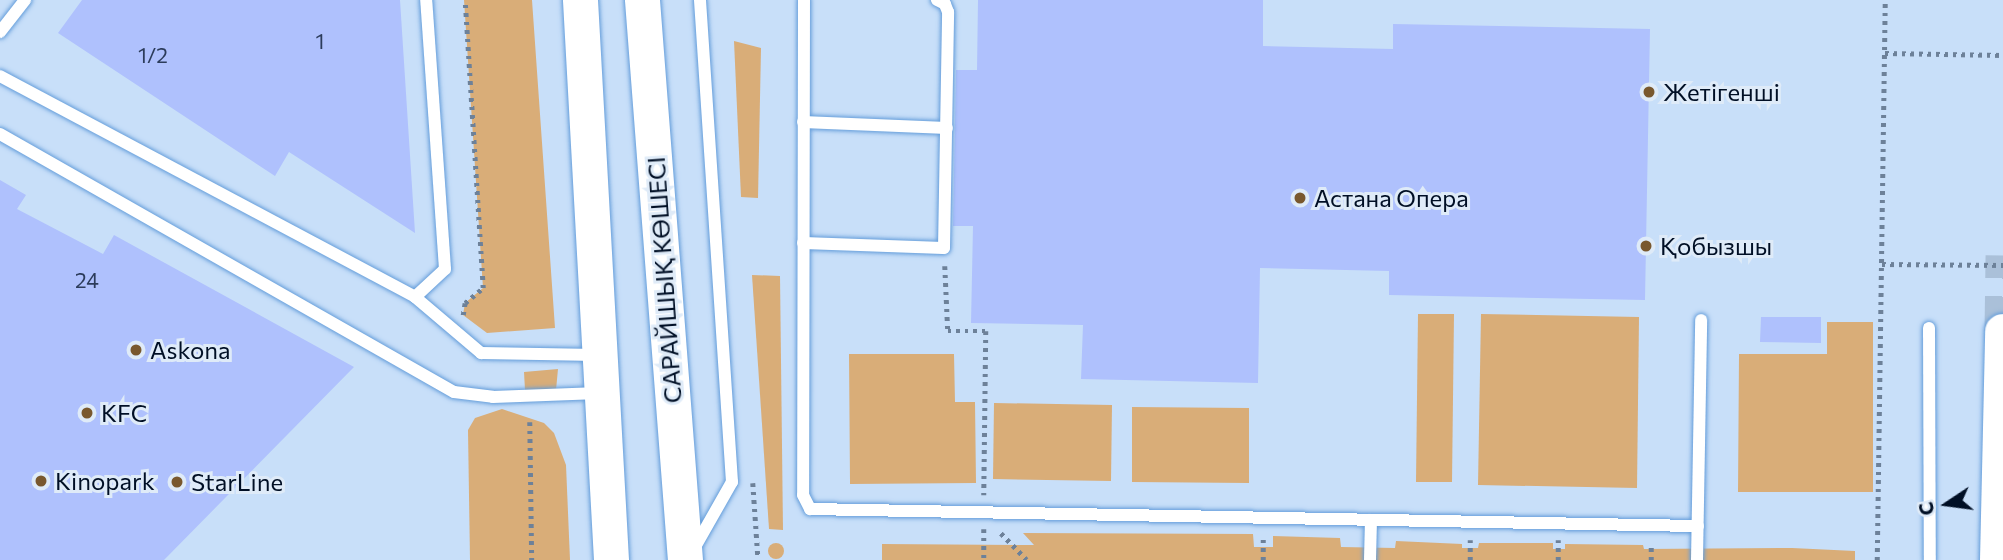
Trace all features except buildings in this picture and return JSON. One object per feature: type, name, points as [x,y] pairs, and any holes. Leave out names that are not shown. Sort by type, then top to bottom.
[{"type":"main road","points":[[580,0],[611,560]]},
{"type":"main road","name":"САРАЙШЫҚ КӨШЕСІ","points":[[642,0],[687,560]]},
{"type":"main road","points":[[1997,560],[2001,331]]},
{"type":"main road","points":[[597,560],[606,490]]},
{"type":"lane","points":[[0,32],[25,0]]},
{"type":"lane","points":[[415,297],[445,269],[426,0]]},
{"type":"lane","points":[[687,560],[704,524],[732,482],[700,0]]},
{"type":"lane","points":[[804,0],[803,495],[810,509],[1698,526]]},
{"type":"lane","points":[[803,243],[944,248],[948,12],[937,0]]},
{"type":"lane","points":[[0,76],[415,297],[481,353],[601,355]]},
{"type":"lane","points":[[803,122],[947,128]]},
{"type":"lane","points":[[0,134],[454,392],[493,397],[602,393]]},
{"type":"lane","points":[[1697,560],[1701,320]]},
{"type":"lane","points":[[1929,328],[1930,560]]},
{"type":"lane","points":[[1370,560],[1371,520]]},
{"type":"path","points":[[465,0],[483,288],[465,303],[463,316],[471,321]]},
{"type":"path","points":[[1877,560],[1885,0]]},
{"type":"path","points":[[1885,53],[2003,55]]},
{"type":"path","points":[[944,248],[948,331],[986,331],[984,560]]},
{"type":"path","points":[[1882,264],[2003,265]]},
{"type":"path","points":[[530,422],[532,560]]},
{"type":"path","points":[[984,514],[1027,560]]},
{"type":"shaded area","points":[[464,0],[532,0],[555,328],[487,333],[463,315],[465,303],[483,288]]},
{"type":"shaded area","points":[[734,41],[761,48],[758,198],[741,197]]},
{"type":"shaded area","points":[[752,275],[780,276],[783,530],[769,529]]},
{"type":"shaded area","points":[[1418,314],[1454,314],[1452,482],[1416,482]]},
{"type":"shaded area","points":[[1481,314],[1639,317],[1637,488],[1478,485]]},
{"type":"shaded area","points":[[1827,322],[1873,322],[1873,492],[1738,492],[1739,354],[1827,354]]},
{"type":"shaded area","points":[[849,354],[954,354],[955,402],[975,402],[976,483],[850,484]]},
{"type":"shaded area","points":[[558,369],[556,390],[525,390],[524,372]]},
{"type":"shaded area","points":[[994,403],[1112,405],[1111,481],[993,479]]},
{"type":"shaded area","points":[[1132,407],[1249,408],[1249,483],[1132,482]]},
{"type":"shaded area","points":[[502,409],[544,423],[554,433],[566,465],[570,560],[470,560],[468,430],[475,418]]},
{"type":"shaded area","points":[[1023,533],[1253,534],[1254,547],[1273,547],[1273,536],[1340,538],[1341,547],[1395,548],[1396,541],[1462,544],[1462,548],[1478,548],[1479,543],[1553,543],[1553,549],[1565,549],[1565,544],[1643,545],[1644,549],[1792,548],[1855,551],[1855,560],[882,560],[882,544],[1034,545]]},
{"type":"shaded area","points":[[773,543],[779,543],[784,551],[782,557],[773,559],[768,554],[768,548]]},
{"type":"tunnel","points":[[2002,331],[2003,255]]},
{"type":"place","name":"Жетігенші","points":[[1649,92]]},
{"type":"place","name":"Астана Опера","points":[[1300,198]]},
{"type":"place","name":"Қобызшы","points":[[1646,246]]},
{"type":"place","name":"Askona","points":[[136,350]]},
{"type":"place","name":"KFC","points":[[87,413]]},
{"type":"place","name":"Kinopark","points":[[41,481]]},
{"type":"place","name":"StarLine","points":[[177,482]]}]
